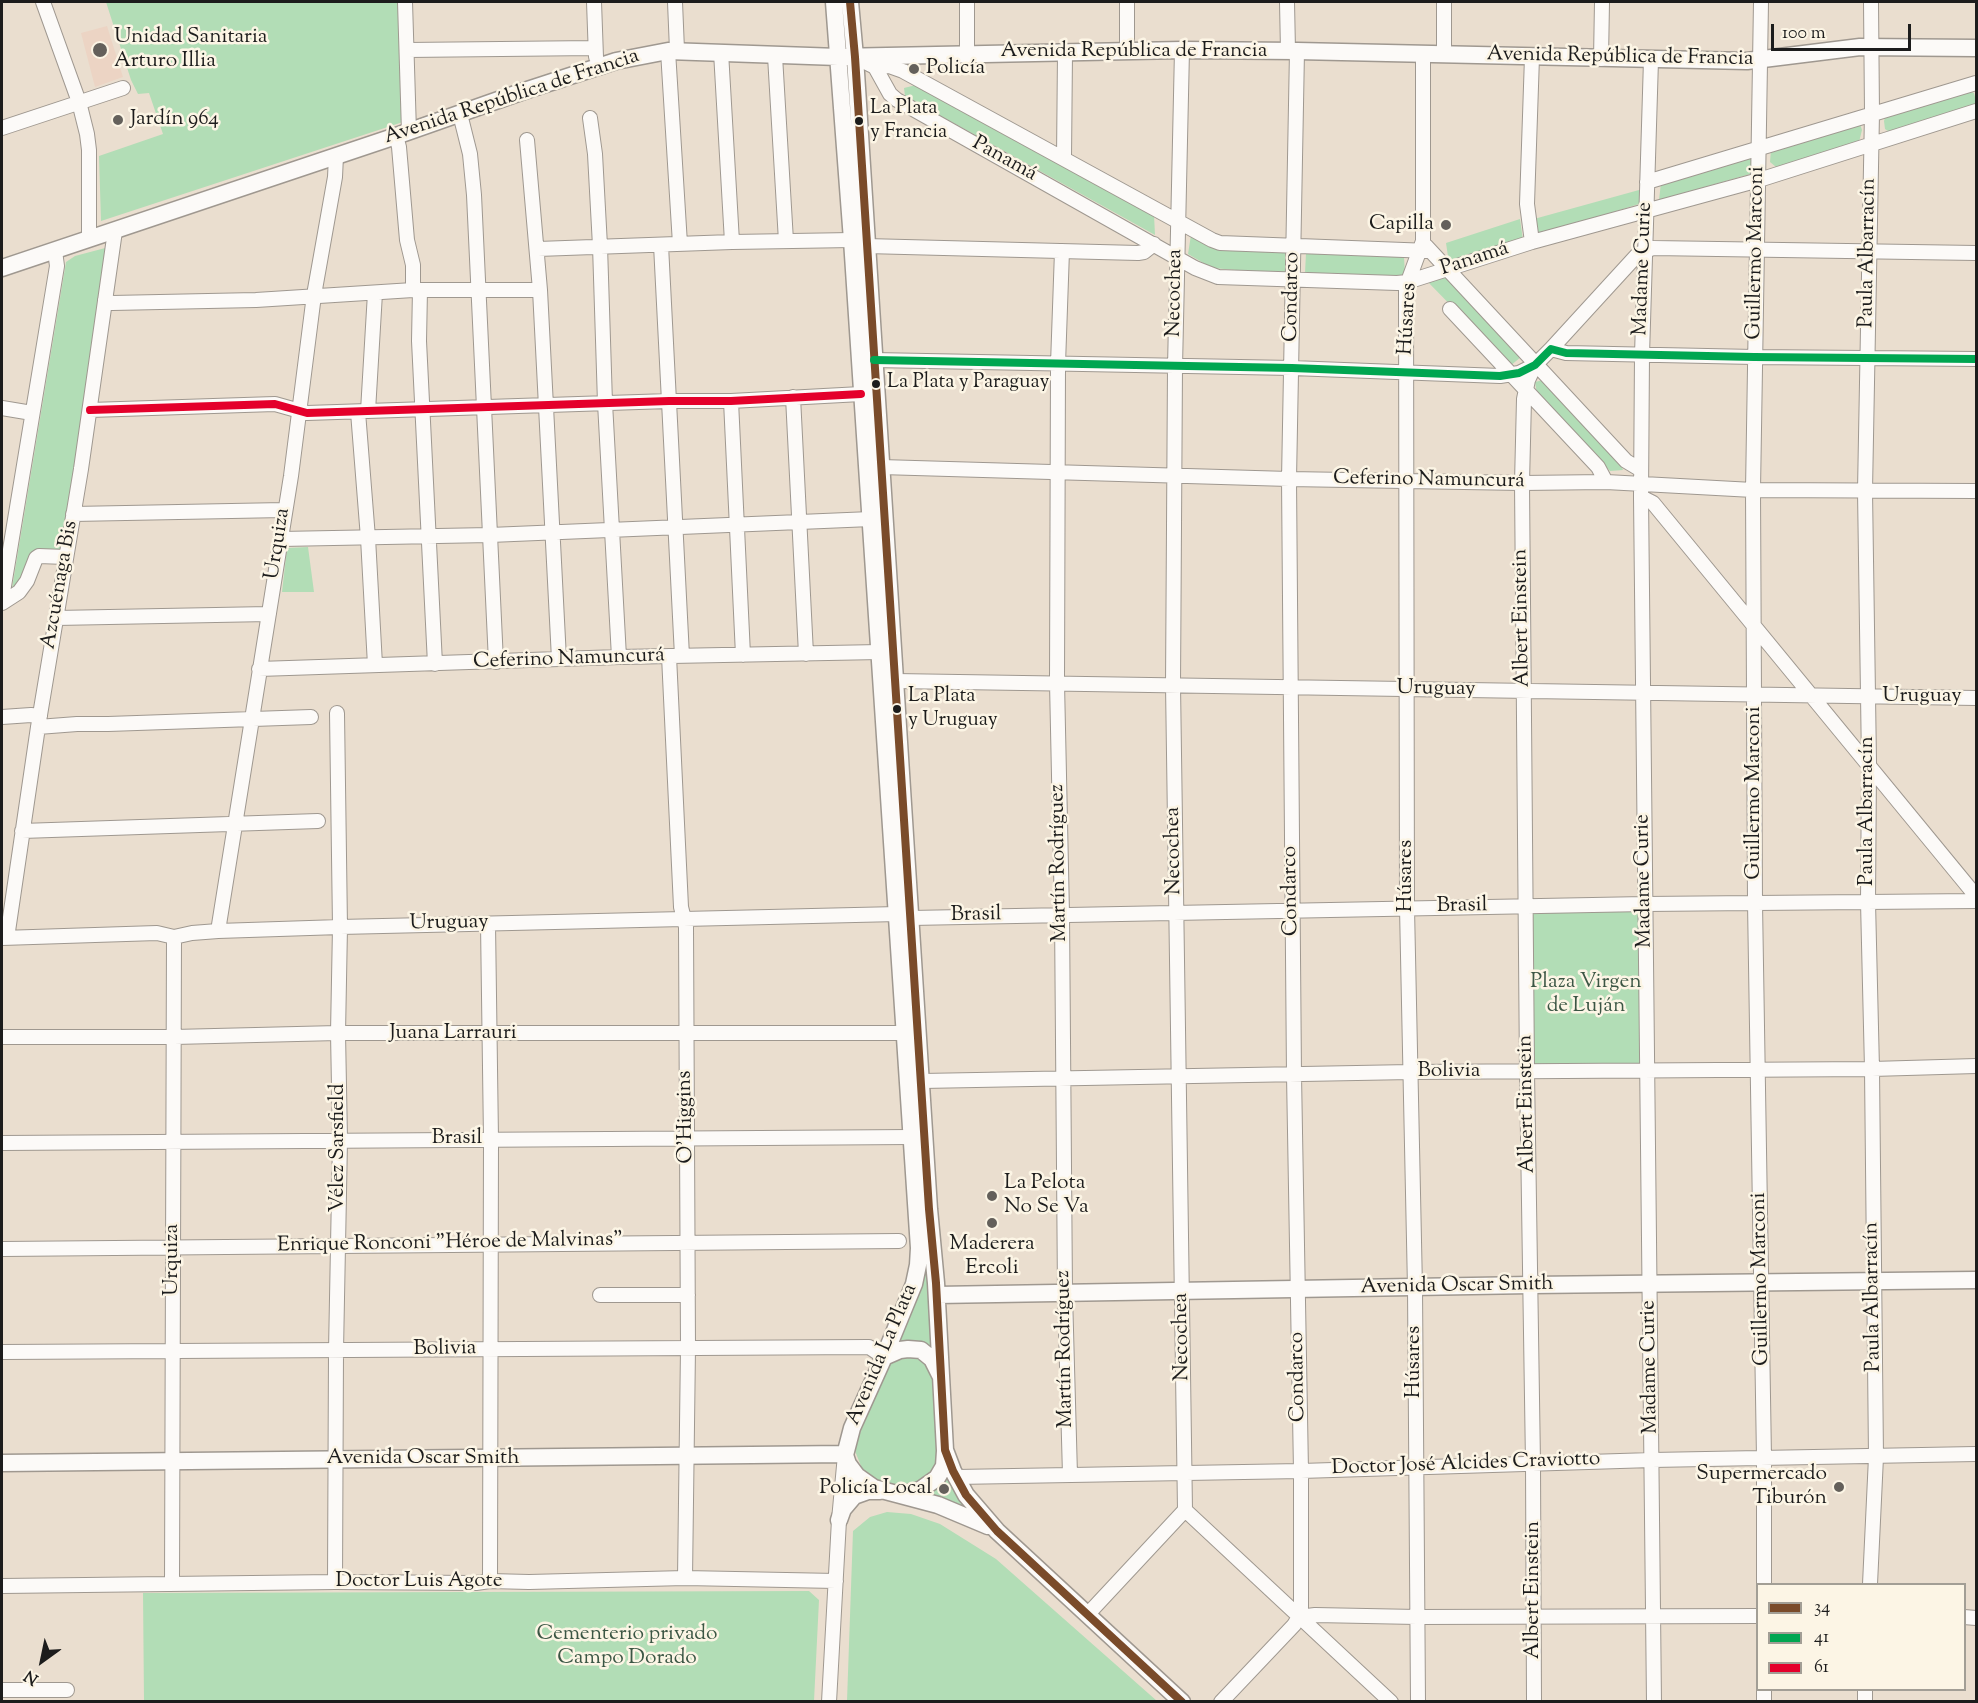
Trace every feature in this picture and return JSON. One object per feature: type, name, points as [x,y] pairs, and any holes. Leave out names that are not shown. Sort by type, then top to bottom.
[{"type":"main road","name":"Avenida La Plata","points":[[834,2],[838,57],[874,360],[895,681],[904,916],[904,1034],[919,1237],[918,1265],[914,1284],[852,1428],[845,1454],[848,1464],[857,1476],[888,1492],[947,1508],[997,1531]]},
{"type":"main road","name":"Avenida La Plata","points":[[850,2],[855,57],[861,394],[880,652],[904,916],[922,1081],[945,1450],[956,1477],[971,1500],[997,1531],[1182,1701]]},
{"type":"main road","name":"Avenida República de Francia","points":[[2,268],[616,61],[672,51],[855,57],[1182,50],[1651,60],[1761,60],[1872,46],[1977,48]]},
{"type":"main road","name":"Avenida Oscar Smith","points":[[937,1295],[1977,1280]]},
{"type":"main road","points":[[884,1357],[908,1348],[921,1350],[936,1366],[942,1385]]},
{"type":"main road","points":[[839,1520],[843,1509],[854,1496],[868,1491],[916,1492],[933,1482],[944,1466],[945,1450]]},
{"type":"main road","name":"Avenida Oscar Smith","points":[[2,1463],[845,1454]]},
{"type":"street","points":[[43,2],[79,102],[87,134],[89,239]]},
{"type":"street","points":[[405,2],[407,50],[402,134],[399,147],[406,240],[413,260],[416,290],[435,664]]},
{"type":"street","points":[[594,2],[597,68]]},
{"type":"street","points":[[675,2],[672,51],[680,244]]},
{"type":"street","points":[[967,2],[967,53]]},
{"type":"street","points":[[1127,2],[1127,51]]},
{"type":"street","name":"Condarco","points":[[1287,2],[1293,51],[1293,280],[1289,479],[1292,911],[1301,1471],[1301,1607],[1299,1617]]},
{"type":"street","points":[[1444,2],[1444,54]]},
{"type":"street","points":[[1601,58],[1602,2]]},
{"type":"street","name":"Guillermo Marconi","points":[[1761,2],[1753,490],[1755,903],[1762,1284],[1764,1583]]},
{"type":"street","name":"Paula Albarracín","points":[[1870,1583],[1876,1457],[1865,491],[1872,2]]},
{"type":"street","points":[[407,50],[595,48]]},
{"type":"street","name":"Necochea","points":[[1182,50],[1174,367],[1173,685],[1185,1510]]},
{"type":"street","points":[[721,52],[732,242]]},
{"type":"street","points":[[1064,158],[1065,53]]},
{"type":"street","name":"Húsares","points":[[1418,1701],[1415,1288],[1407,908],[1407,282],[1424,248],[1423,54]]},
{"type":"street","points":[[775,56],[786,241]]},
{"type":"street","name":"Panamá","points":[[855,57],[875,67],[889,66],[903,71],[1220,243],[1293,248],[1424,248]]},
{"type":"street","points":[[1532,57],[1527,204],[1532,242]]},
{"type":"street","name":"Madame Curie","points":[[1651,60],[1645,210],[1641,484],[1654,1616],[1653,1701]]},
{"type":"street","name":"Panamá","points":[[875,67],[890,94],[897,100],[1195,268],[1218,277],[1293,280],[1407,282],[1532,242],[1759,180],[1977,111]]},
{"type":"street","points":[[1647,182],[1977,83]]},
{"type":"street","points":[[2,128],[123,88]]},
{"type":"street","points":[[460,114],[470,154],[474,195],[496,662]]},
{"type":"street","points":[[590,118],[595,154],[600,246],[605,403],[619,657]]},
{"type":"street","points":[[526,140],[538,249],[559,659]]},
{"type":"street","name":"Urquiza","points":[[218,931],[291,476],[298,410],[335,177],[336,156]]},
{"type":"street","name":"Azcuénaga Bis","points":[[4,938],[90,410],[115,231]]},
{"type":"street","points":[[538,249],[786,241],[1062,252],[1144,252],[1154,244]]},
{"type":"street","name":"O'Higgins","points":[[661,244],[675,527],[681,907],[686,927],[688,1348],[685,1578]]},
{"type":"street","points":[[1424,248],[1448,270],[1626,461],[1653,503],[1977,896]]},
{"type":"street","points":[[874,360],[1292,368],[1500,376],[1535,364],[1645,250],[1653,248],[1977,254]]},
{"type":"street","points":[[2,598],[6,548],[57,266],[55,251]]},
{"type":"street","name":"Martín Rodríguez","points":[[1062,252],[1057,683],[1062,914],[1065,1294],[1070,1474]]},
{"type":"street","points":[[105,300],[112,303],[256,300],[416,290],[540,290]]},
{"type":"street","points":[[375,293],[363,411],[375,665]]},
{"type":"street","points":[[1450,309],[1598,467],[1606,482]]},
{"type":"street","points":[[1551,350],[1566,353],[1642,355],[1977,359]]},
{"type":"street","name":"Albert Einstein","points":[[1534,1701],[1522,483],[1525,390],[1535,364]]},
{"type":"street","points":[[90,410],[275,404],[307,413],[669,400],[731,401],[861,394]]},
{"type":"street","points":[[792,397],[806,654]]},
{"type":"street","points":[[731,401],[743,655]]},
{"type":"street","points":[[2,408],[32,413]]},
{"type":"street","name":"Ceferino Namuncurá","points":[[881,467],[1289,479],[1606,482],[1753,490],[1977,491]]},
{"type":"street","points":[[73,514],[284,510]]},
{"type":"street","points":[[280,539],[552,533],[871,519]]},
{"type":"street","points":[[2,603],[19,592],[27,581],[34,561],[39,555],[65,557]]},
{"type":"street","points":[[56,618],[269,614]]},
{"type":"street","name":"Ceferino Namuncurá","points":[[259,669],[619,657],[880,652]]},
{"type":"street","name":"Uruguay","points":[[895,681],[1977,698]]},
{"type":"street","name":"Vélez Sarsfield","points":[[335,1582],[340,1140],[337,713]]},
{"type":"street","points":[[2,717],[31,715],[39,722],[77,724],[311,717]]},
{"type":"street","points":[[22,831],[235,825],[318,820]]},
{"type":"street","name":"Brasil","points":[[904,916],[1977,901]]},
{"type":"street","name":"Uruguay","points":[[4,938],[157,933],[174,937],[218,931],[340,927],[904,916]]},
{"type":"street","points":[[488,924],[491,1139],[490,1581]]},
{"type":"street","name":"Urquiza","points":[[172,1584],[174,937]]},
{"type":"street","name":"Juana Larrauri","points":[[2,1038],[338,1033],[904,1034]]},
{"type":"street","name":"Bolivia","points":[[922,1081],[1411,1072],[1872,1069],[1977,1066]]},
{"type":"street","name":"Brasil","points":[[2,1143],[912,1137]]},
{"type":"street","name":"Enrique Ronconi \"Héroe de Malvinas\"","points":[[2,1248],[899,1241]]},
{"type":"street","points":[[600,1295],[688,1295]]},
{"type":"street","name":"Bolivia","points":[[2,1352],[869,1347],[874,1348],[884,1357]]},
{"type":"street","points":[[829,1701],[845,1454]]},
{"type":"street","name":"Doctor José Alcides Craviotto","points":[[956,1477],[1977,1454]]},
{"type":"street","points":[[1088,1614],[1185,1510],[1391,1701]]},
{"type":"street","name":"Doctor Luis Agote","points":[[2,1587],[335,1582],[476,1583],[685,1578],[836,1581]]},
{"type":"street","points":[[1299,1617],[1315,1615],[1756,1616]]},
{"type":"street","points":[[1221,1701],[1299,1617]]},
{"type":"street","points":[[2,1690],[67,1690]]},
{"type":"shaded area","name":"Unidad Sanitaria Arturo Illia","points":[[107,26],[123,77],[95,87],[81,33]]},
{"type":"green space","points":[[106,2],[403,2],[406,121],[101,221],[99,156],[163,134],[149,93],[138,94],[131,80]]},
{"type":"green space","points":[[916,85],[1154,215],[1155,235],[905,96],[904,88]]},
{"type":"green space","points":[[850,89],[934,1355],[893,1349],[919,1285]]},
{"type":"green space","points":[[1968,91],[1974,93],[1976,101],[1973,107],[1891,133],[1885,129],[1886,114]]},
{"type":"green space","points":[[1860,124],[1862,130],[1859,142],[1776,167],[1770,162],[1771,150]]},
{"type":"green space","points":[[1752,156],[1754,173],[1659,200],[1661,183]]},
{"type":"green space","points":[[1639,190],[1639,204],[1537,236],[1534,219]]},
{"type":"green space","points":[[1520,219],[1523,240],[1449,263],[1446,243]]},
{"type":"green space","points":[[1191,235],[1285,251],[1285,274],[1212,268],[1188,254]]},
{"type":"green space","points":[[109,247],[61,553],[40,550],[17,590],[12,588],[66,262],[75,256]]},
{"type":"green space","points":[[1306,253],[1404,257],[1405,274],[1398,276],[1305,273]]},
{"type":"green space","points":[[1442,277],[1450,280],[1521,357],[1510,366],[1426,280]]},
{"type":"green space","points":[[1543,380],[1617,456],[1623,470],[1610,471],[1537,394],[1535,382]]},
{"type":"green space","points":[[308,547],[314,592],[282,592],[287,548]]},
{"type":"green space","name":"Plaza Virgen de Luján","points":[[1645,904],[1646,1070],[1527,1072],[1527,907]]},
{"type":"green space","points":[[902,1355],[922,1358],[935,1374],[939,1458],[935,1470],[908,1488],[885,1485],[863,1471],[855,1451],[858,1438],[887,1369]]},
{"type":"green space","points":[[948,1475],[973,1511],[927,1494],[942,1484]]},
{"type":"green space","points":[[887,1512],[911,1514],[940,1524],[996,1559],[1157,1701],[847,1701],[853,1531],[870,1517]]},
{"type":"green space","name":"Cementerio privado Campo Dorado","points":[[809,1591],[819,1600],[814,1701],[144,1701],[143,1593]]},
{"type":"transit line","name":"34","points":[[850,2],[929,1209],[936,1283],[945,1450],[966,1495],[997,1531],[1182,1702]]},
{"type":"transit line","name":"41","points":[[874,360],[1292,368],[1500,376],[1519,373],[1535,365],[1551,349],[1566,353],[1976,359]]},
{"type":"transit line","name":"61","points":[[90,410],[275,404],[307,413],[731,401],[861,394]]},
{"type":"place","name":"Unidad Sanitaria Arturo Illia","points":[[100,50]]},
{"type":"place","name":"Policía","points":[[914,69]]},
{"type":"place","name":"Jardín 964","points":[[118,120]]},
{"type":"place","name":"La Plata y Francia","points":[[859,121]]},
{"type":"place","name":"Capilla","points":[[1446,225]]},
{"type":"place","name":"La Plata y Paraguay","points":[[876,384]]},
{"type":"place","name":"La Plata y Uruguay","points":[[897,709]]},
{"type":"place","name":"La Pelota No Se Va","points":[[992,1196]]},
{"type":"place","name":"Maderera Ercoli","points":[[992,1223]]},
{"type":"place","name":"Supermercado Tiburón","points":[[1839,1487]]},
{"type":"place","name":"Policía Local","points":[[944,1489]]}]
